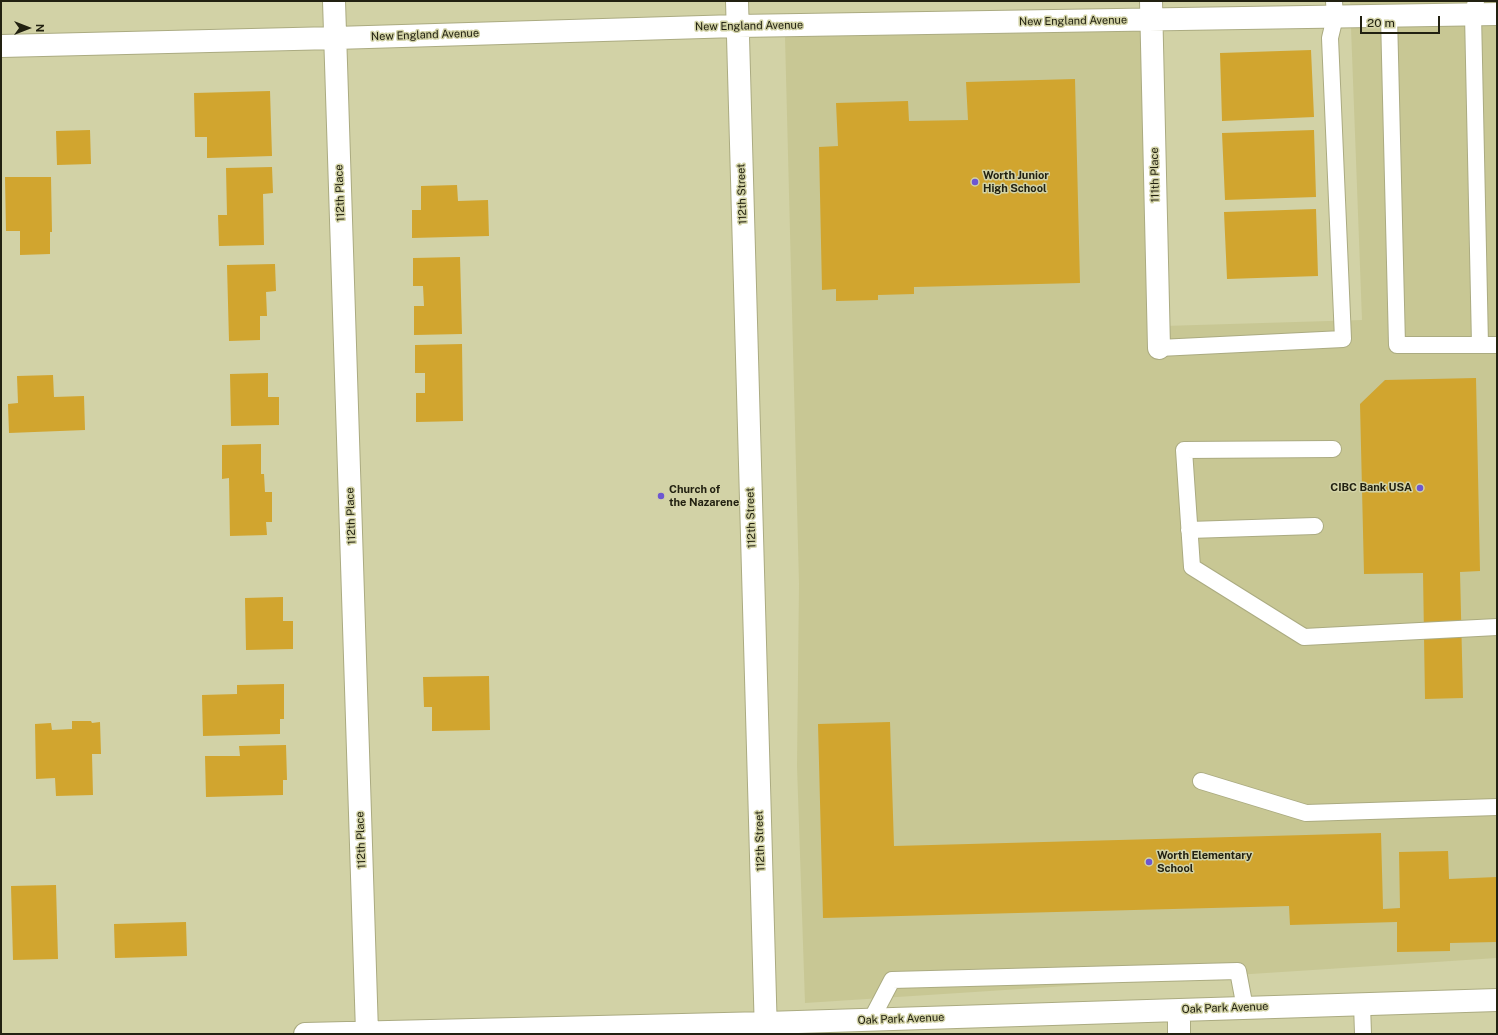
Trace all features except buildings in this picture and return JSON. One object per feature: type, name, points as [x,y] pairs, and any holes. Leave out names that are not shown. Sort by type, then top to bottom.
[{"type":"street","name":"112th Place","points":[[334,1],[367,1032]]},
{"type":"street","name":"112th Street","points":[[737,1],[766,1029]]},
{"type":"street","name":"New England Avenue","points":[[1,46],[737,26],[1151,10],[1334,9],[1389,16],[1474,8],[1497,14]]},
{"type":"street","name":"111th Place","points":[[1151,10],[1159,348]]},
{"type":"street","name":"Oak Park Avenue","points":[[305,1034],[367,1032],[766,1029],[871,1020],[1497,1000]]},
{"type":"street","points":[[1179,1010],[1179,1034]]},
{"type":"lane","points":[[1474,8],[1480,345]]},
{"type":"lane","points":[[1159,348],[1343,339],[1330,38],[1334,9]]},
{"type":"lane","points":[[1389,16],[1397,345],[1497,345]]},
{"type":"lane","points":[[1334,449],[1184,450],[1192,567],[1304,637],[1497,627]]},
{"type":"lane","points":[[1190,530],[1315,526]]},
{"type":"lane","points":[[1201,781],[1306,813],[1497,807]]},
{"type":"lane","points":[[871,1020],[892,980],[1238,971],[1245,1008]]},
{"type":"lane","points":[[1362,1004],[1363,1034]]},
{"type":"shaded area","points":[[1350,1],[1497,1],[1497,958],[805,1003],[797,766],[799,584],[785,37],[1158,31],[1164,326],[1362,320]]},
{"type":"place","name":"Worth Junior High School","points":[[975,182]]},
{"type":"place","name":"CIBC Bank USA","points":[[1420,488]]},
{"type":"place","name":"Church of the Nazarene","points":[[661,496]]},
{"type":"place","name":"Worth Elementary School","points":[[1149,862]]}]
